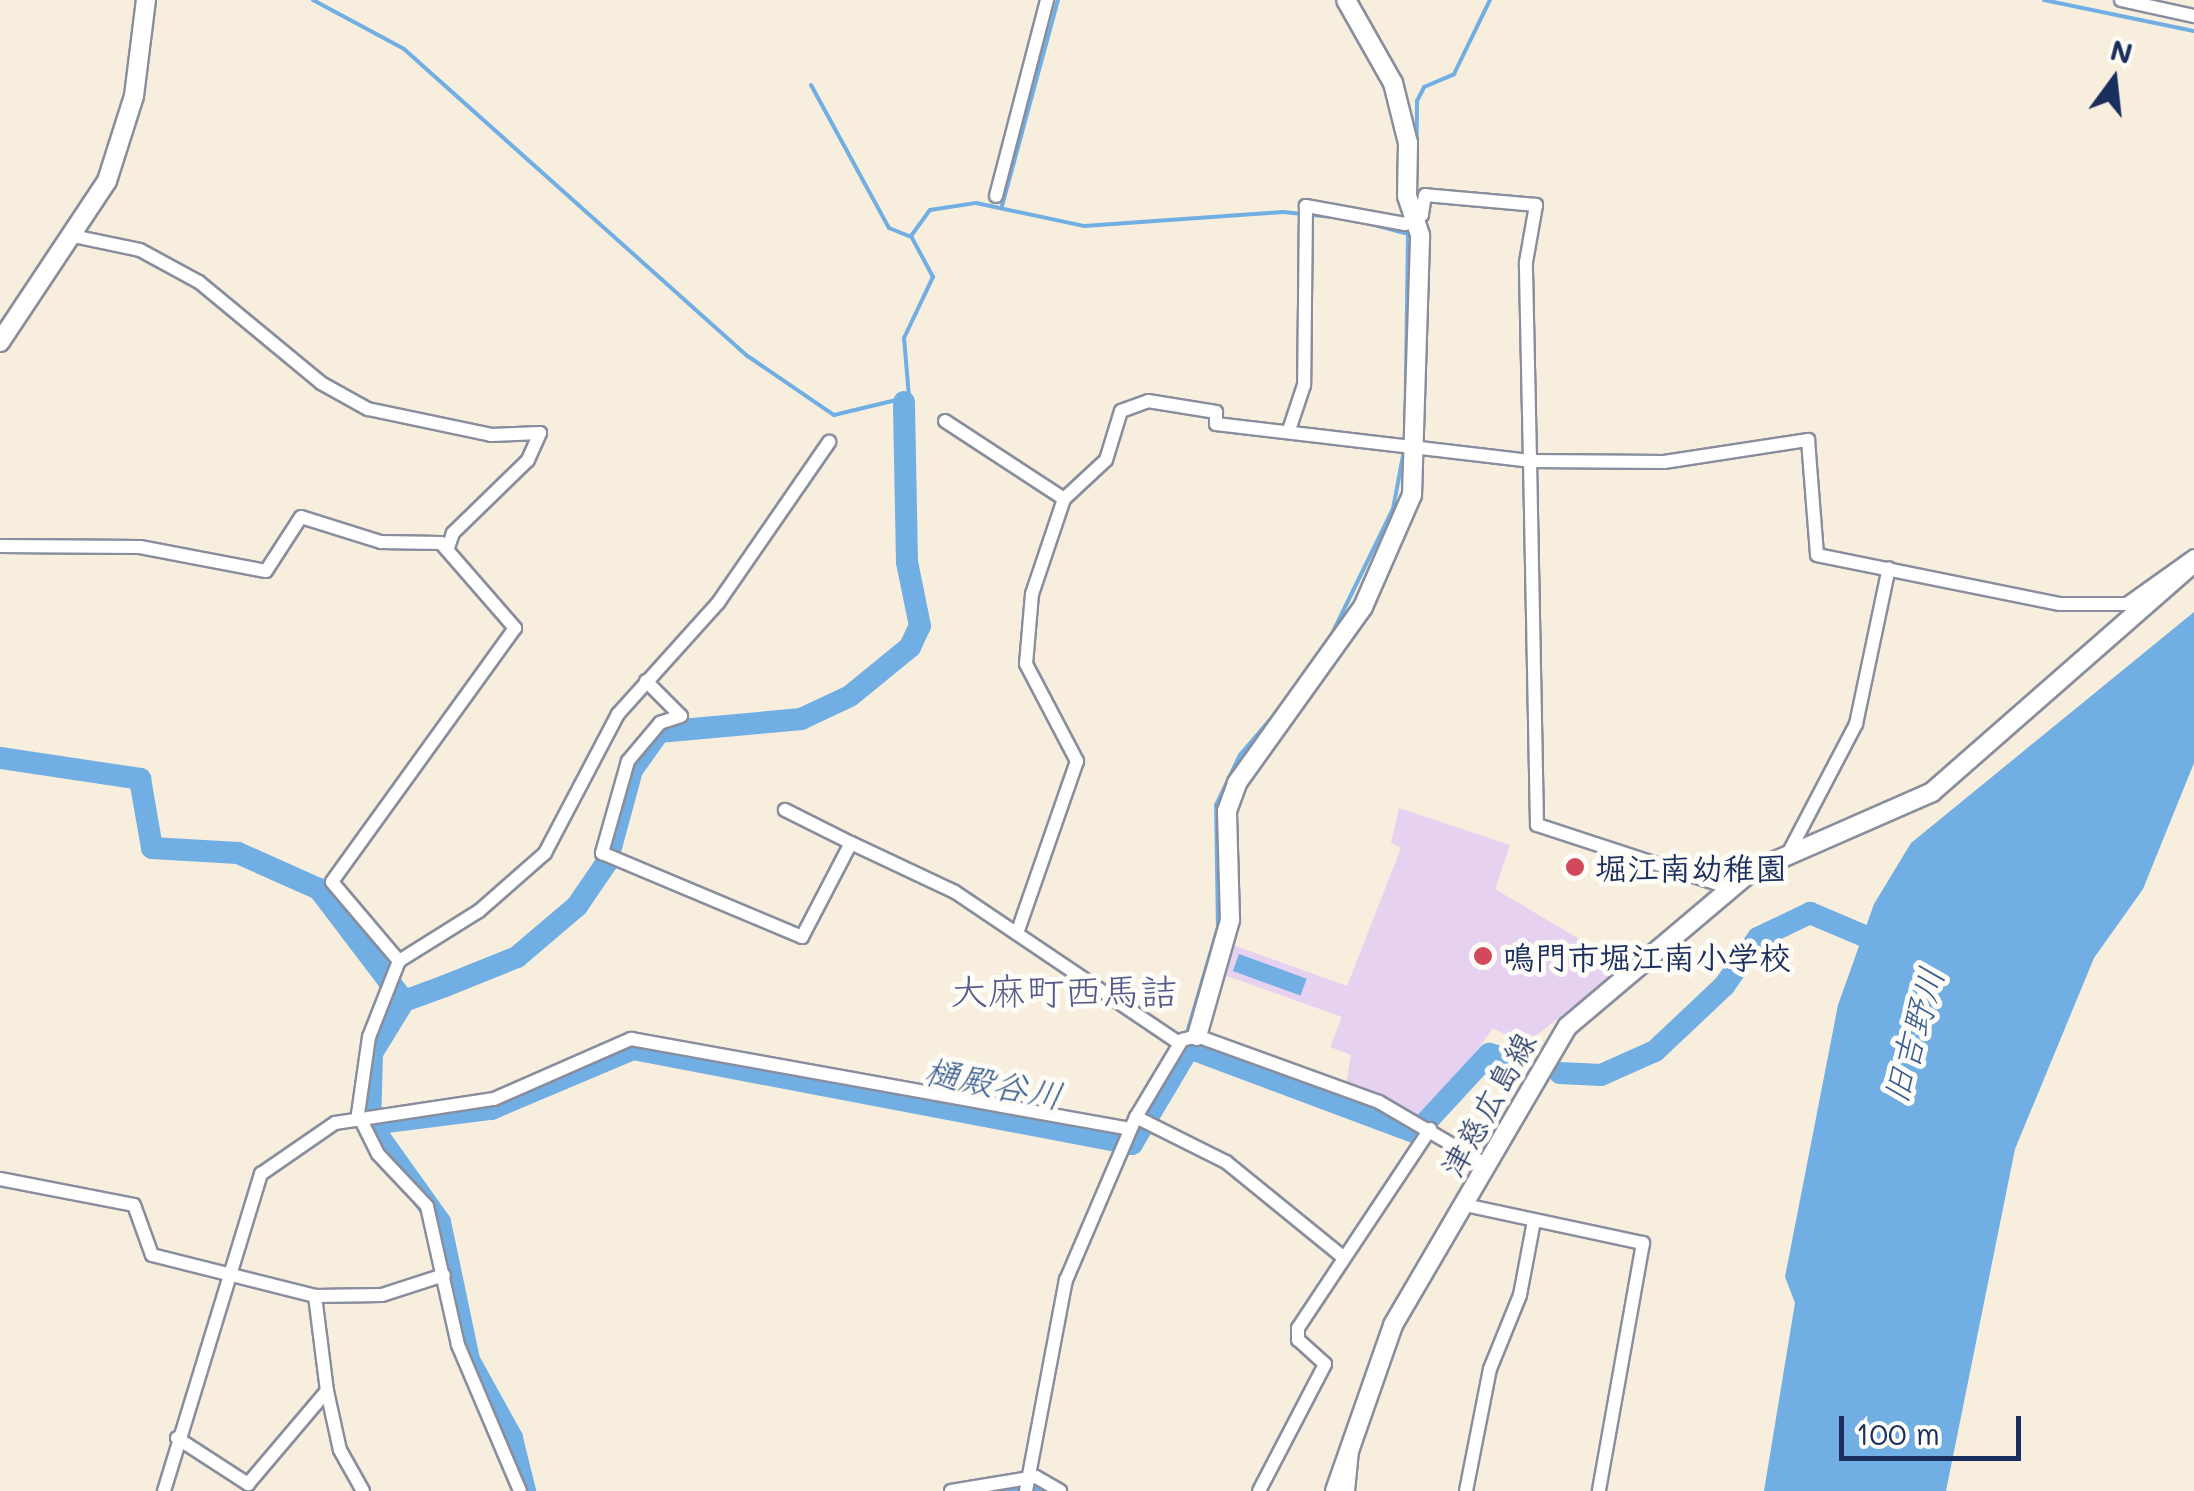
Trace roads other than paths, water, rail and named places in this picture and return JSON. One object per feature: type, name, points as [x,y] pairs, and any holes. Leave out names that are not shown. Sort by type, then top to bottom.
[{"type":"main road","points":[[0,342],[74,236],[121,148],[146,0]]},
{"type":"main road","points":[[1188,1039],[1230,920],[1227,811],[1237,782],[1363,607],[1412,494],[1408,452],[1413,220],[1404,112],[1346,0]]},
{"type":"main road","name":"津慈広島線","points":[[1336,1491],[1372,1367],[1488,1165],[1552,1043],[1730,888],[1788,854],[1932,792],[2194,560]]},
{"type":"street","points":[[996,196],[1047,0]]},
{"type":"street","points":[[2121,0],[2194,16]]},
{"type":"street","points":[[1289,430],[1304,384],[1305,213],[1413,220],[1425,196],[1536,205],[1526,262],[1536,825],[1730,888]]},
{"type":"street","points":[[74,236],[140,250],[199,282],[322,383],[368,409],[491,435],[540,433],[528,460],[452,533],[447,550]]},
{"type":"street","points":[[1017,933],[1077,761],[1026,664],[1032,594],[1064,499],[1106,460],[1121,411],[1148,401],[1216,412],[1216,424],[1289,430],[1408,452],[1530,460],[1664,462],[1808,440],[1817,555],[2060,604],[2117,604],[2194,560]]},
{"type":"street","points":[[946,421],[1064,499]]},
{"type":"street","points":[[393,970],[480,911],[545,853],[602,741],[646,682],[718,602],[829,442]]},
{"type":"street","points":[[0,546],[140,547],[266,571],[301,518],[381,542],[435,538],[514,628],[332,882],[393,970],[368,1114],[378,1154],[427,1206],[458,1346],[520,1491]]},
{"type":"street","points":[[1788,854],[1856,724],[1889,568]]},
{"type":"street","points":[[646,682],[680,716],[660,723],[628,761],[610,856],[802,937],[851,843]]},
{"type":"street","points":[[784,810],[1017,933],[1188,1039],[1427,1128],[1488,1165]]},
{"type":"street","points":[[164,1491],[177,1438],[261,1174],[368,1114],[494,1099],[631,1039],[1129,1132],[1226,1162],[1344,1257]]},
{"type":"street","points":[[1027,1484],[1056,1308],[1129,1132],[1188,1039]]},
{"type":"street","points":[[1265,1489],[1325,1364],[1298,1328],[1427,1128]]},
{"type":"street","points":[[0,1178],[134,1205],[152,1255],[315,1296],[382,1295],[444,1275]]},
{"type":"street","points":[[1465,1206],[1644,1243],[1599,1491]]},
{"type":"street","points":[[1466,1491],[1490,1369],[1520,1295],[1534,1221]]},
{"type":"street","points":[[315,1296],[327,1392],[340,1450],[363,1491]]},
{"type":"street","points":[[177,1438],[248,1484],[327,1392]]},
{"type":"street","points":[[1348,1491],[1350,1443]]},
{"type":"street","points":[[951,1491],[1027,1484],[1060,1491]]},
{"type":"water","name":"旧吉野川","points":[[2194,612],[2194,763],[2143,889],[2094,958],[2015,1149],[1946,1491],[1764,1491],[1795,1303],[1785,1277],[1838,1005],[1874,904],[1911,843]]},
{"type":"water","points":[[1239,954],[1307,979],[1301,996],[1233,971]]},
{"type":"waterway","points":[[313,0],[404,49],[749,357],[834,415],[909,397],[904,338],[933,277],[911,236],[930,210],[976,203],[1084,226],[1283,212],[1333,217]]},
{"type":"waterway","points":[[1002,206],[1058,0]]},
{"type":"waterway","points":[[1416,200],[1417,101],[1424,87],[1454,74],[1490,0]]},
{"type":"waterway","points":[[2044,0],[2194,31]]},
{"type":"waterway","points":[[811,85],[889,228],[909,236]]},
{"type":"waterway","points":[[1367,223],[1408,234],[1405,441]]},
{"type":"waterway","name":"樋殿谷川","points":[[0,758],[140,779],[152,848],[238,853],[319,889],[404,1001],[445,986],[517,957],[577,906],[607,862],[632,770],[659,732],[801,719],[850,696],[910,647],[920,626],[907,562],[904,402]]},
{"type":"waterway","points":[[1329,640],[1393,509],[1404,450]]},
{"type":"waterway","points":[[1187,1033],[1218,927],[1216,805],[1240,755],[1280,708]]},
{"type":"waterway","name":"樋殿谷川","points":[[1560,1073],[1601,1075],[1655,1051],[1724,986],[1758,938],[1810,913],[1888,946]]},
{"type":"waterway","name":"樋殿谷川","points":[[404,1001],[372,1053],[370,1124],[491,1109],[633,1049],[1132,1144],[1189,1048],[1416,1133],[1489,1054],[1512,1060]]},
{"type":"waterway","name":"樋殿谷川","points":[[370,1124],[440,1222],[469,1360],[512,1438],[525,1491]]},
{"type":"waterway","name":"樋殿谷川","points":[[989,1491],[1034,1491]]},
{"type":"place","name":"堀江南幼稚園","points":[[1575,867]]},
{"type":"place","name":"鳴門市堀江南小学校","points":[[1483,956]]},
{"type":"district","name":"大麻町西馬詰","points":[[1064,991]]}]
